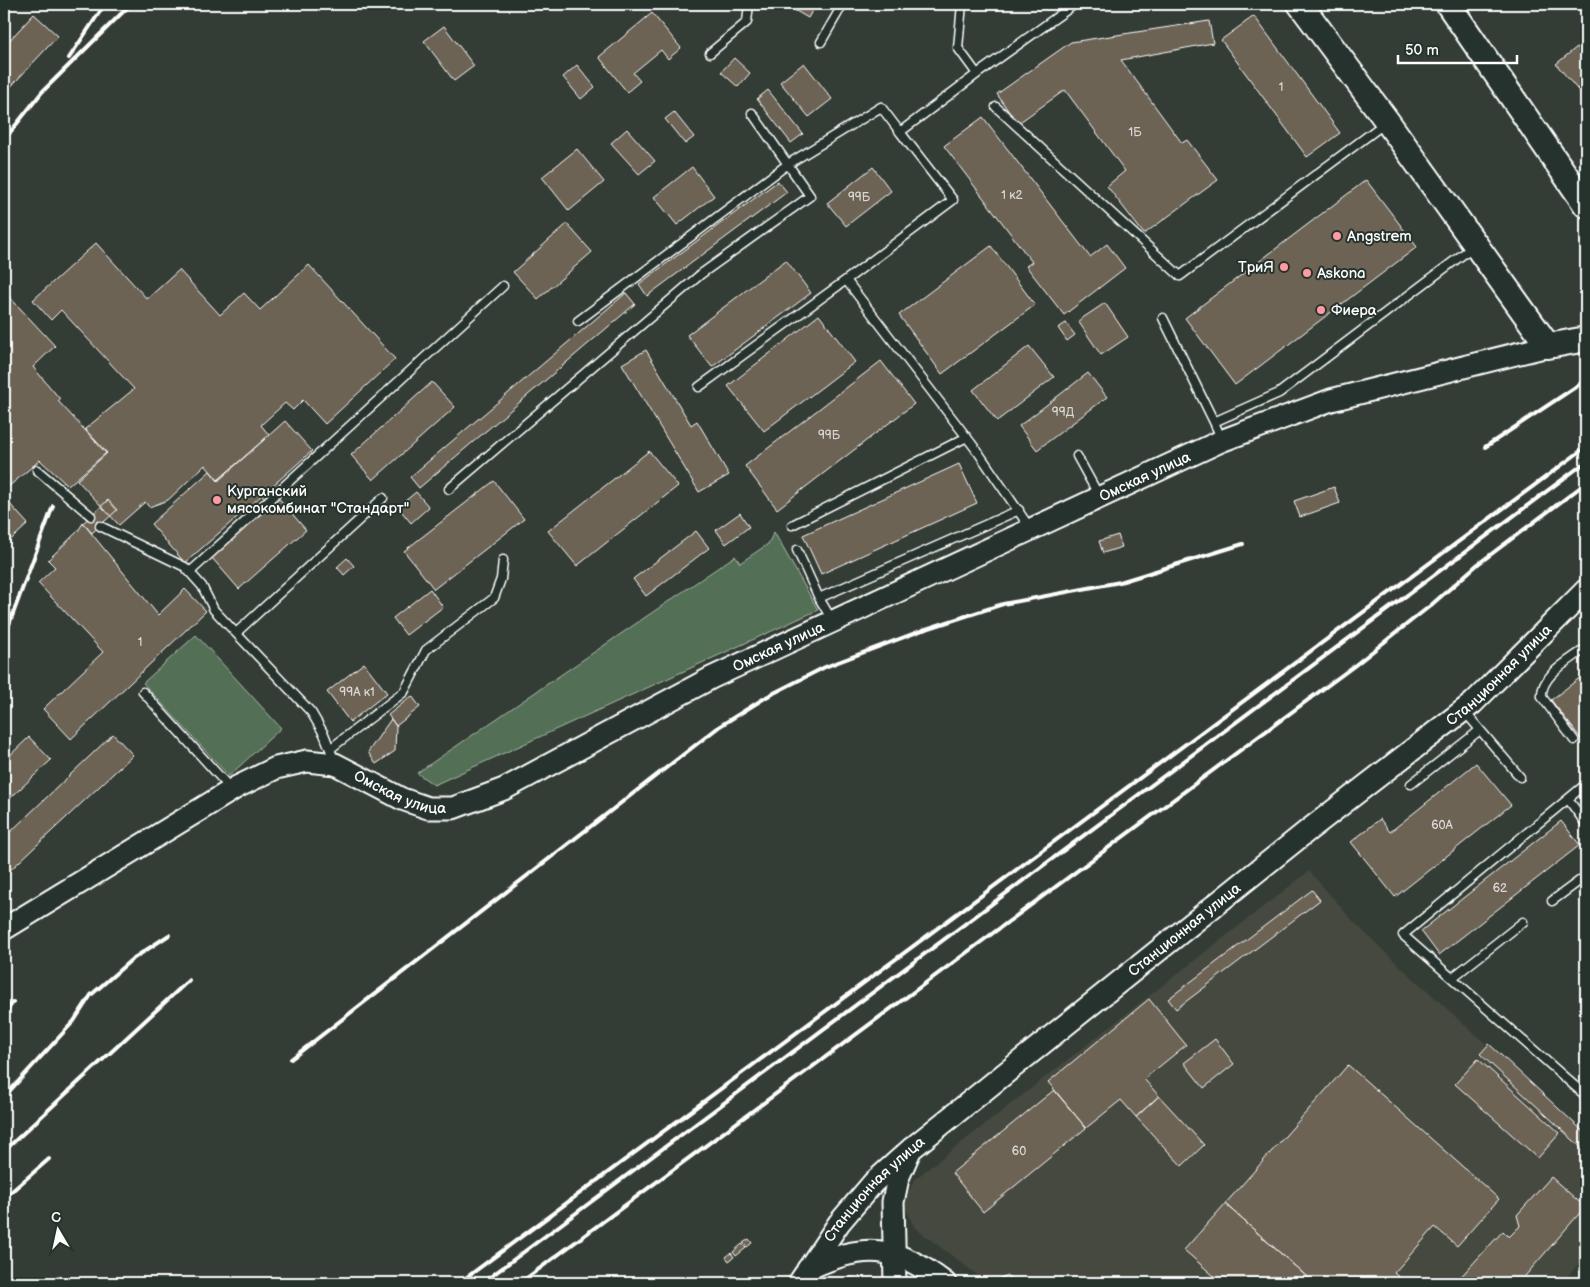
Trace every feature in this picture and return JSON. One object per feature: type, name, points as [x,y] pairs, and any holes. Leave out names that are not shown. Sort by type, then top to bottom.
[{"type":"main road","points":[[1300,4],[1387,121],[1548,346]]},
{"type":"main road","points":[[1448,4],[1586,205]]},
{"type":"main road","name":"Омская улица","points":[[4,929],[232,790],[276,768],[333,756],[402,800],[428,808],[453,808],[504,789],[711,678],[832,621],[1025,519],[1099,496],[1218,431],[1331,400],[1548,346],[1586,339]]},
{"type":"main road","name":"Станционная улица","points":[[803,1276],[839,1224],[873,1183],[911,1149],[1306,832],[1463,711],[1586,590]]},
{"type":"main road","points":[[894,1283],[893,1202],[898,1178],[911,1149]]},
{"type":"main road","points":[[803,1276],[833,1257],[854,1251],[876,1250],[895,1254],[914,1263],[945,1283]]},
{"type":"lane","points":[[710,53],[747,22],[749,4]]},
{"type":"lane","points":[[821,42],[843,4]]},
{"type":"lane","points":[[962,4],[958,48],[977,74]]},
{"type":"lane","points":[[900,132],[1075,4]]},
{"type":"lane","points":[[578,321],[788,164],[881,107],[953,200],[699,387]]},
{"type":"lane","points":[[996,107],[1180,276],[1387,121]]},
{"type":"lane","points":[[449,488],[701,274],[810,196],[752,113]]},
{"type":"lane","points":[[1163,318],[1218,431],[1279,393],[1475,245]]},
{"type":"lane","points":[[819,598],[1025,519],[967,437],[846,280]]},
{"type":"lane","points":[[190,572],[502,286]]},
{"type":"lane","points":[[792,525],[967,437]]},
{"type":"lane","points":[[1077,456],[1099,496]]},
{"type":"lane","points":[[37,470],[91,516]]},
{"type":"lane","points":[[236,633],[384,498]]},
{"type":"lane","points":[[100,526],[185,567],[202,586],[214,610],[311,712],[333,756],[404,692],[426,650],[494,598],[502,579],[503,560]]},
{"type":"lane","points":[[797,550],[832,621]]},
{"type":"lane","points":[[1574,740],[1542,697],[1542,690],[1547,680],[1586,648]]},
{"type":"lane","points":[[143,692],[232,790]]},
{"type":"lane","points":[[1463,711],[1520,777]]},
{"type":"lane","points":[[1411,784],[1480,730]]},
{"type":"lane","points":[[1586,784],[1402,935],[1586,1096]]},
{"type":"lane","points":[[1568,799],[1586,824]]},
{"type":"lane","points":[[1552,901],[1586,876]]},
{"type":"lane","points":[[1452,978],[1523,922]]},
{"type":"shaded area","points":[[1309,871],[1354,922],[1391,958],[1586,1135],[1586,1255],[1562,1283],[988,1283],[915,1228],[903,1203],[915,1179]]},
{"type":"green space","points":[[774,532],[818,610],[434,785],[417,773],[735,556],[740,563],[768,544]]},
{"type":"green space","points":[[196,635],[281,728],[229,776],[143,683]]},
{"type":"green space","points":[[853,1277],[863,1283],[833,1283],[839,1279]]},
{"type":"building","points":[[383,4],[397,4],[389,11]]},
{"type":"building","points":[[784,4],[816,4],[808,18]]},
{"type":"building","points":[[652,13],[681,48],[668,59],[661,50],[633,73],[640,81],[627,92],[599,57]]},
{"type":"building","points":[[34,14],[58,36],[4,94],[4,46]]},
{"type":"building","points":[[1254,16],[1340,133],[1307,157],[1221,40]]},
{"type":"building","points":[[1209,21],[1213,43],[1121,60],[1182,143],[1187,140],[1218,180],[1144,234],[1107,186],[1125,171],[1065,90],[1017,124],[997,94],[1071,42]]},
{"type":"building","points":[[444,26],[474,66],[454,81],[424,41]]},
{"type":"building","points":[[1577,47],[1586,59],[1586,81],[1577,89],[1556,64]]},
{"type":"building","points":[[734,58],[750,73],[738,87],[721,72]]},
{"type":"building","points":[[804,63],[832,99],[809,117],[780,82]]},
{"type":"building","points":[[577,65],[595,87],[581,99],[563,77]]},
{"type":"building","points":[[1586,81],[1586,100],[1577,89]]},
{"type":"building","points":[[768,90],[803,134],[791,143],[757,99]]},
{"type":"building","points":[[674,112],[694,137],[685,144],[665,119]]},
{"type":"building","points":[[983,117],[1090,257],[1107,244],[1125,268],[1064,315],[1026,266],[1032,262],[944,146]]},
{"type":"building","points":[[627,129],[655,161],[639,174],[611,143]]},
{"type":"building","points":[[577,149],[604,182],[569,211],[542,177]]},
{"type":"building","points":[[692,167],[714,196],[677,225],[654,197]]},
{"type":"building","points":[[873,167],[891,191],[846,226],[827,203]]},
{"type":"building","points":[[1366,180],[1417,247],[1235,385],[1185,318]]},
{"type":"building","points":[[778,181],[787,192],[647,296],[639,284]]},
{"type":"building","points":[[567,224],[592,252],[538,299],[513,272]]},
{"type":"building","points":[[96,243],[147,299],[179,270],[220,315],[244,293],[260,310],[309,265],[395,359],[325,424],[303,400],[293,410],[285,403],[261,425],[269,435],[218,480],[205,465],[168,500],[149,507],[145,502],[119,525],[77,480],[107,453],[85,429],[134,389],[61,310],[51,320],[33,300]]},
{"type":"building","points":[[991,246],[1035,305],[942,374],[899,315]]},
{"type":"building","points":[[786,260],[811,293],[712,367],[687,335]]},
{"type":"building","points":[[4,291],[55,346],[33,367],[60,399],[58,401],[106,453],[68,486],[40,460],[7,488],[4,485]]},
{"type":"building","points":[[626,293],[635,304],[419,488],[410,477]]},
{"type":"building","points":[[1105,303],[1128,337],[1101,355],[1078,321]]},
{"type":"building","points":[[819,315],[855,362],[764,431],[728,386]]},
{"type":"building","points":[[1066,323],[1075,335],[1067,341],[1058,328]]},
{"type":"building","points":[[1029,346],[1054,377],[997,421],[973,390]]},
{"type":"building","points":[[646,350],[691,425],[697,421],[729,475],[699,492],[622,364]]},
{"type":"building","points":[[881,361],[914,404],[777,509],[745,466]]},
{"type":"building","points":[[1088,373],[1107,397],[1037,450],[1019,426]]},
{"type":"building","points":[[432,382],[455,407],[373,480],[351,455]]},
{"type":"building","name":"Курганский мясокомбинат \"Стандарт\"","points":[[285,421],[312,451],[270,488],[306,530],[239,589],[212,558],[270,505],[262,495],[185,563],[151,524],[210,471],[218,481]]},
{"type":"building","points":[[649,451],[678,486],[577,566],[548,531]]},
{"type":"building","points":[[959,464],[977,503],[821,574],[803,535]]},
{"type":"building","points":[[494,481],[524,519],[434,589],[404,551]]},
{"type":"building","points":[[1334,487],[1340,503],[1300,517],[1294,501]]},
{"type":"building","points":[[416,492],[429,507],[411,523],[398,507]]},
{"type":"building","points":[[108,500],[117,510],[92,533],[83,523]]},
{"type":"building","points":[[9,503],[28,524],[4,546],[4,508]]},
{"type":"building","points":[[740,513],[749,527],[726,544],[716,530]]},
{"type":"building","points":[[83,523],[158,615],[185,589],[206,611],[71,739],[43,709],[103,652],[38,583],[55,567],[48,560],[78,531]]},
{"type":"building","points":[[696,531],[709,548],[646,596],[633,579]]},
{"type":"building","points":[[1118,535],[1122,547],[1103,553],[1099,541]]},
{"type":"building","points":[[347,558],[354,566],[344,575],[337,567]]},
{"type":"building","points":[[430,589],[443,607],[406,635],[393,618]]},
{"type":"building","points":[[364,663],[387,693],[350,722],[327,692]]},
{"type":"building","points":[[1586,673],[1586,745],[1551,700]]},
{"type":"building","points":[[412,696],[420,707],[396,726],[388,715]]},
{"type":"building","points":[[391,719],[396,726],[395,751],[376,764],[368,752]]},
{"type":"building","points":[[113,734],[133,755],[4,876],[4,838]]},
{"type":"building","points":[[29,737],[51,760],[4,804],[4,761]]},
{"type":"building","points":[[1476,763],[1511,805],[1395,897],[1351,842],[1380,819],[1390,832]]},
{"type":"building","points":[[1561,821],[1580,845],[1439,955],[1421,931]]},
{"type":"building","points":[[1312,890],[1320,900],[1176,1009],[1168,999]]},
{"type":"building","points":[[1149,999],[1186,1045],[1144,1079],[1159,1096],[1136,1117],[1121,1100],[1086,1128],[1048,1082]]},
{"type":"building","points":[[1215,1039],[1234,1064],[1204,1088],[1184,1063]]},
{"type":"building","points":[[1489,1044],[1586,1134],[1586,1152],[1480,1054]]},
{"type":"building","points":[[1478,1059],[1560,1133],[1538,1158],[1455,1084]]},
{"type":"building","points":[[1348,1065],[1499,1199],[1457,1246],[1435,1227],[1394,1273],[1406,1283],[1314,1283],[1225,1204]]},
{"type":"building","points":[[1054,1090],[1086,1128],[983,1212],[952,1173]]},
{"type":"building","points":[[1159,1096],[1204,1145],[1182,1166],[1136,1117]]},
{"type":"building","points":[[1551,1177],[1585,1207],[1519,1283],[1455,1283],[1503,1231],[1509,1237],[1520,1226],[1517,1215]]},
{"type":"building","points":[[1225,1204],[1314,1283],[1222,1283],[1184,1250]]},
{"type":"building","points":[[749,1239],[752,1243],[747,1247],[743,1243]]},
{"type":"building","points":[[742,1244],[746,1248],[736,1256],[733,1252]]},
{"type":"building","points":[[731,1253],[734,1257],[729,1261],[726,1257]]},
{"type":"railway","points":[[69,58],[105,4]]},
{"type":"railway","points":[[4,140],[42,92],[131,4]]},
{"type":"railway","points":[[1485,447],[1586,380]]},
{"type":"railway","points":[[459,1283],[1586,447]]},
{"type":"railway","points":[[482,1283],[1586,462]]},
{"type":"railway","points":[[520,1283],[1354,666],[1430,606],[1478,564],[1586,483]]},
{"type":"railway","points":[[4,638],[53,506]]},
{"type":"railway","points":[[291,1059],[720,726],[768,696],[825,667],[923,630],[1003,604],[1120,582],[1243,544]]},
{"type":"railway","points":[[4,1097],[74,1021],[91,995],[131,960],[169,935]]},
{"type":"railway","points":[[4,1151],[189,980]]},
{"type":"railway","points":[[4,1015],[13,1002]]},
{"type":"railway","points":[[4,1198],[49,1159]]},
{"type":"place","name":"Angstrem","points":[[1337,236]]},
{"type":"place","name":"ТриЯ","points":[[1284,267]]},
{"type":"place","name":"Askona","points":[[1307,273]]},
{"type":"place","name":"Фиера","points":[[1321,310]]},
{"type":"place","name":"Курганский мясокомбинат \"Стандарт\"","points":[[217,500]]}]
